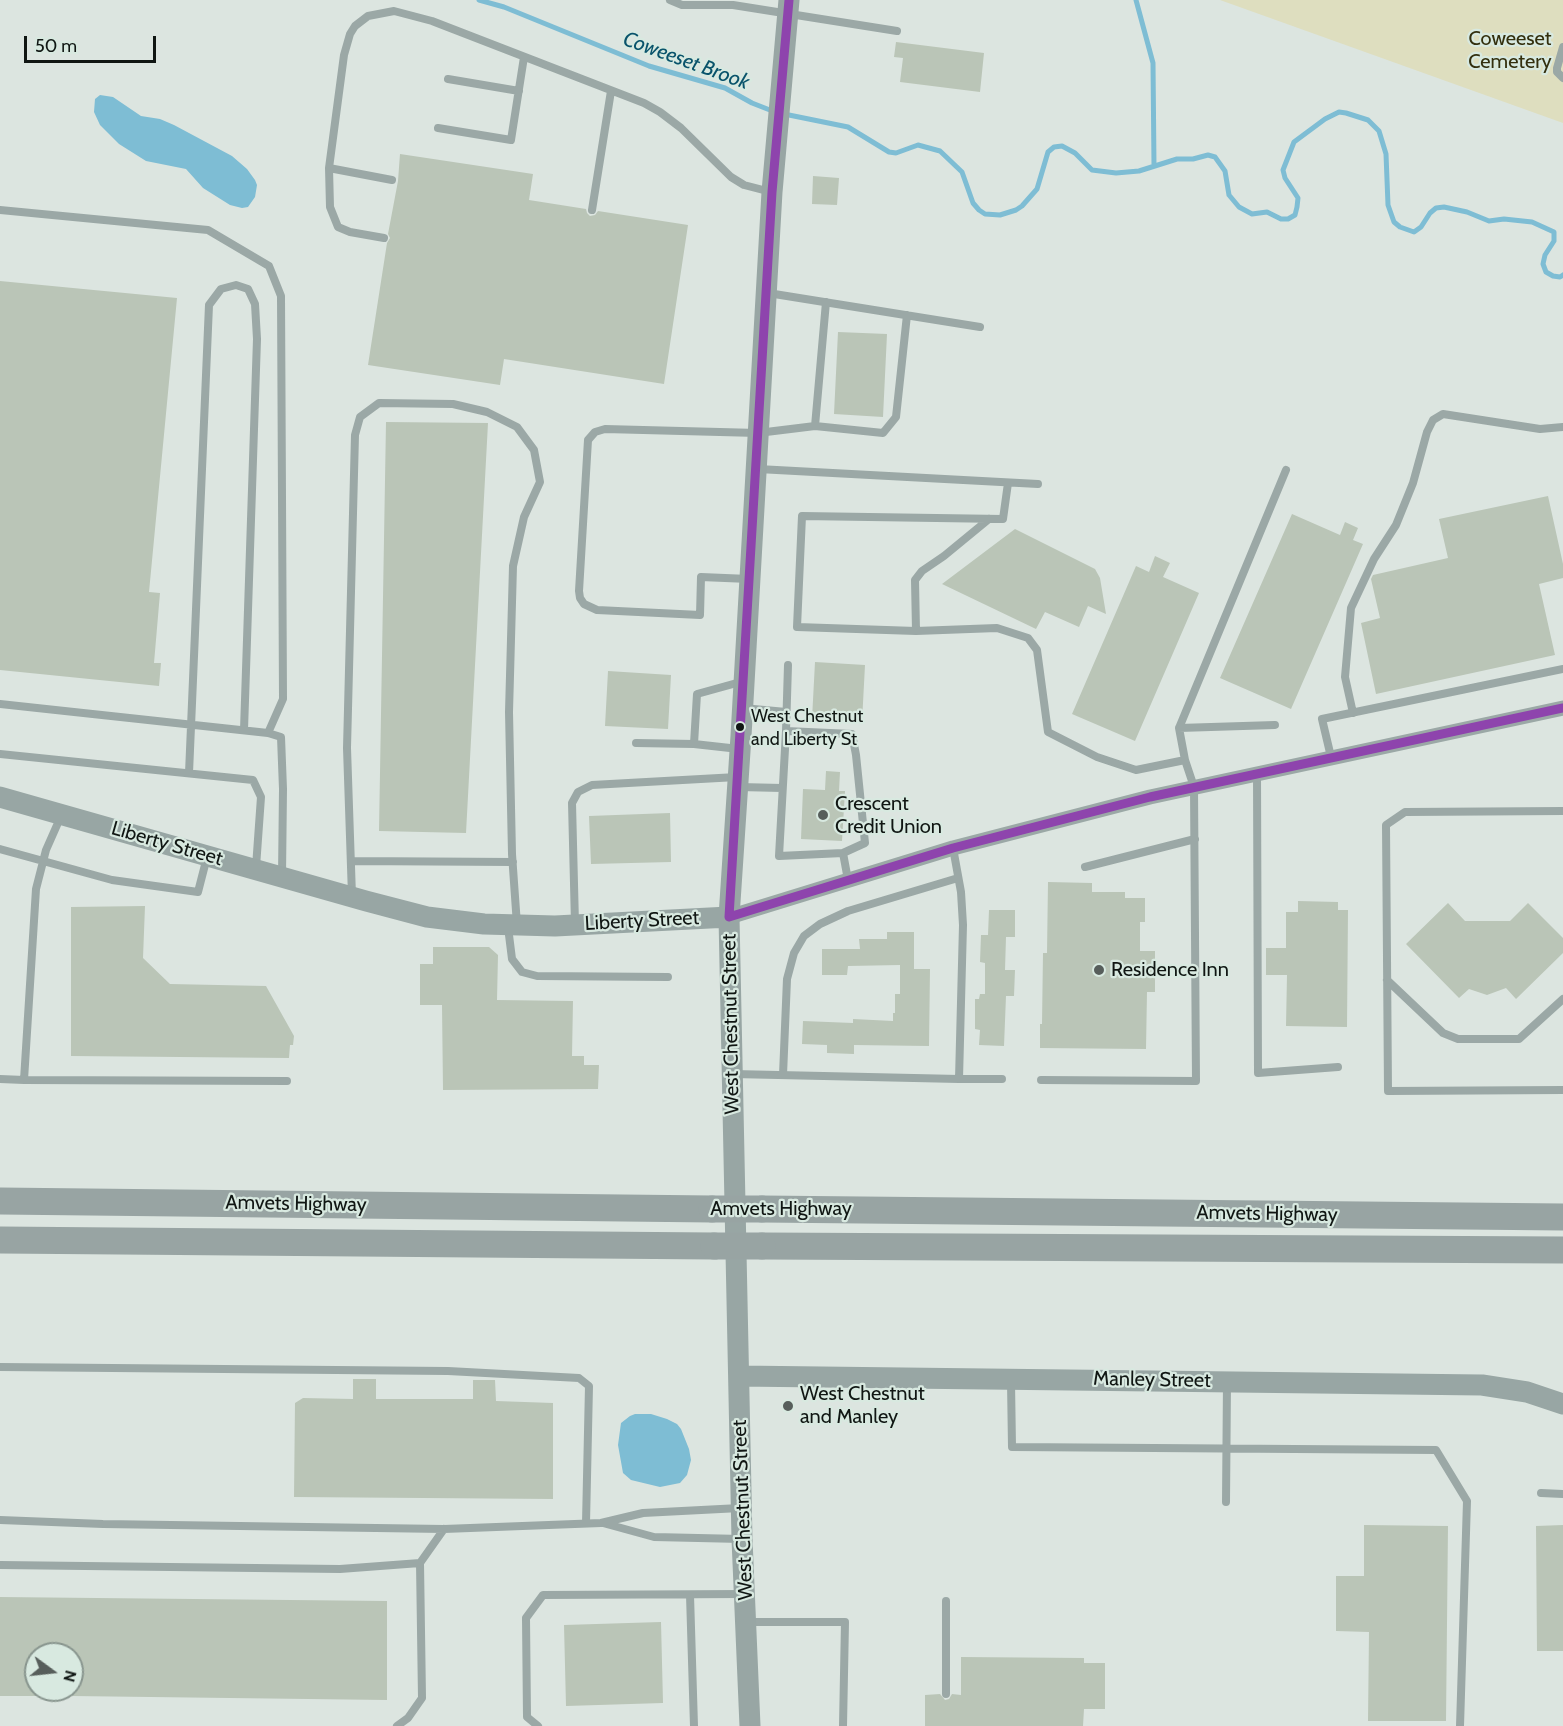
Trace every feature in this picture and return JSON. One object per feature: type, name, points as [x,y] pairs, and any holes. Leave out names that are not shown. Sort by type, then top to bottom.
[{"type":"highway","name":"Amvets Highway","points":[[0,1201],[1563,1217]]},
{"type":"highway","name":"Amvets Highway","points":[[0,1240],[1563,1250]]},
{"type":"main road","name":"West Chestnut Street","points":[[750,1726],[742,1539],[729,917],[772,192],[789,7]]},
{"type":"main road","name":"Liberty Street","points":[[0,797],[427,917],[513,925],[574,925],[729,917]]},
{"type":"main road","name":"Manley Street","points":[[739,1376],[1482,1385],[1527,1392],[1563,1404]]},
{"type":"street","name":"Liberty Street","points":[[729,917],[953,848],[1194,787],[1563,708]]},
{"type":"lane","points":[[670,0],[682,5],[733,2],[789,7],[897,31]]},
{"type":"lane","points":[[384,238],[350,232],[338,226],[330,207],[329,168],[344,55],[350,34],[355,26],[368,16],[385,12],[404,13],[432,21],[644,103],[667,117],[737,181],[772,192]]},
{"type":"lane","points":[[1563,47],[1557,68],[1557,72],[1563,78]]},
{"type":"lane","points":[[438,128],[511,140],[524,57]]},
{"type":"lane","points":[[448,79],[519,91]]},
{"type":"lane","points":[[592,210],[611,91]]},
{"type":"lane","points":[[329,168],[392,180]]},
{"type":"lane","points":[[0,210],[208,230],[269,266],[282,296],[283,699],[268,733]]},
{"type":"lane","points":[[189,774],[193,725],[209,305],[221,289],[236,285],[248,288],[255,304],[257,339],[244,730]]},
{"type":"lane","points":[[766,292],[980,327]]},
{"type":"lane","points":[[815,426],[826,302]]},
{"type":"lane","points":[[750,579],[701,577],[700,615],[593,610],[584,604],[579,594],[586,447],[592,434],[605,429],[758,433],[815,426],[883,433],[896,417],[907,315]]},
{"type":"lane","points":[[352,897],[348,748],[355,435],[360,417],[379,403],[453,404],[487,412],[518,427],[534,450],[540,482],[524,518],[513,567],[509,712],[513,862],[512,959],[522,972],[537,976],[668,977]]},
{"type":"lane","points":[[1353,713],[1345,678],[1351,608],[1374,559],[1396,525],[1413,483],[1427,432],[1433,420],[1443,414],[1540,429],[1563,427]]},
{"type":"lane","points":[[756,469],[1038,484]]},
{"type":"lane","points":[[1041,1080],[1196,1081],[1194,787],[1185,760],[1179,728],[1286,470]]},
{"type":"lane","points":[[1008,483],[1003,519],[802,516],[797,627],[916,631],[997,628],[1028,638],[1037,650],[1048,732],[1097,757],[1136,770],[1185,760]]},
{"type":"lane","points":[[916,631],[915,580],[922,571],[989,519]]},
{"type":"lane","points":[[786,731],[852,734],[865,843],[843,853],[779,856],[788,665]]},
{"type":"lane","points":[[1331,757],[1322,719],[1563,669]]},
{"type":"lane","points":[[694,744],[697,694],[744,680]]},
{"type":"lane","points":[[0,704],[244,730],[281,737],[282,877]]},
{"type":"lane","points":[[743,708],[786,712]]},
{"type":"lane","points":[[1179,728],[1275,725]]},
{"type":"lane","points":[[636,743],[694,744],[740,749]]},
{"type":"lane","points":[[0,754],[254,780],[261,797],[256,870]]},
{"type":"lane","points":[[1257,774],[1257,1073],[1338,1067]]},
{"type":"lane","points":[[574,925],[572,803],[578,792],[592,785],[738,782],[782,788]]},
{"type":"lane","points":[[1563,811],[1405,812],[1386,825],[1388,1091],[1563,1090]]},
{"type":"lane","points":[[24,1080],[36,889],[43,860],[62,814]]},
{"type":"lane","points":[[1085,867],[1195,839]]},
{"type":"lane","points":[[953,848],[963,925],[958,1079]]},
{"type":"lane","points":[[0,849],[112,880],[198,891],[207,856]]},
{"type":"lane","points":[[843,853],[848,880]]},
{"type":"lane","points":[[351,861],[513,862]]},
{"type":"lane","points":[[783,1075],[787,979],[794,953],[804,936],[820,924],[849,911],[958,878]]},
{"type":"lane","points":[[1387,980],[1443,1034],[1458,1039],[1519,1039],[1563,999]]},
{"type":"lane","points":[[732,1074],[1002,1079]]},
{"type":"lane","points":[[0,1079],[287,1081]]},
{"type":"lane","points":[[0,1367],[448,1371],[579,1378],[589,1386],[586,1523]]},
{"type":"lane","points":[[1011,1378],[1012,1447],[1436,1450],[1467,1501],[1460,1726]]},
{"type":"lane","points":[[1226,1502],[1227,1381]]},
{"type":"lane","points":[[1541,1493],[1563,1494]]},
{"type":"lane","points":[[0,1520],[103,1524],[444,1529],[601,1523],[643,1513],[742,1508]]},
{"type":"lane","points":[[601,1523],[654,1537],[742,1539]]},
{"type":"lane","points":[[397,1726],[408,1718],[422,1698],[420,1563],[444,1529]]},
{"type":"lane","points":[[0,1565],[340,1569],[420,1563]]},
{"type":"lane","points":[[538,1726],[527,1717],[526,1618],[543,1594],[746,1594]]},
{"type":"lane","points":[[690,1595],[694,1726]]},
{"type":"lane","points":[[946,1600],[946,1694]]},
{"type":"lane","points":[[747,1622],[845,1622],[843,1726]]},
{"type":"green space","name":"Coweeset Cemetery","points":[[1220,0],[1563,0],[1563,123]]},
{"type":"water","points":[[100,95],[113,97],[141,116],[160,119],[174,125],[232,156],[247,169],[257,185],[255,197],[248,207],[230,205],[203,188],[186,169],[146,161],[119,144],[100,125],[94,112],[95,99]]},
{"type":"water","points":[[635,1414],[651,1414],[667,1419],[681,1429],[691,1460],[687,1475],[680,1483],[660,1487],[631,1480],[623,1473],[618,1445],[621,1423]]},
{"type":"building","points":[[896,42],[984,53],[980,92],[900,82],[903,58],[894,57]]},
{"type":"building","points":[[400,154],[533,174],[529,200],[586,209],[590,216],[595,215],[598,211],[688,225],[664,384],[504,359],[500,385],[368,365],[387,243],[390,238],[388,234],[398,181]]},
{"type":"building","points":[[813,176],[839,178],[837,205],[812,204]]},
{"type":"building","points":[[0,281],[177,298],[149,592],[160,593],[154,663],[161,663],[159,686],[0,670]]},
{"type":"building","points":[[838,332],[887,334],[883,417],[834,414]]},
{"type":"building","points":[[386,422],[488,423],[466,833],[379,831]]},
{"type":"building","points":[[1548,496],[1563,564],[1563,578],[1539,584],[1555,655],[1376,694],[1361,623],[1380,618],[1371,579],[1373,575],[1448,558],[1439,519]]},
{"type":"building","points":[[1292,514],[1340,535],[1345,522],[1358,528],[1353,540],[1363,544],[1291,709],[1220,678]]},
{"type":"building","points":[[1015,529],[1095,569],[1100,578],[1106,614],[1088,606],[1079,627],[1045,612],[1036,629],[942,584]]},
{"type":"building","points":[[1155,556],[1170,563],[1163,577],[1199,593],[1135,741],[1072,714],[1136,566],[1149,572]]},
{"type":"building","points":[[815,662],[865,665],[862,722],[812,719]]},
{"type":"building","points":[[608,671],[671,675],[668,729],[605,726]]},
{"type":"building","name":"Crescent Credit Union","points":[[826,771],[840,772],[839,791],[845,791],[842,841],[801,839],[803,789],[825,790]]},
{"type":"building","points":[[670,813],[671,862],[591,864],[589,816]]},
{"type":"building","name":"Residence Inn","points":[[1048,882],[1092,883],[1092,892],[1125,892],[1125,898],[1145,898],[1145,922],[1140,922],[1140,951],[1155,951],[1155,992],[1147,992],[1146,1049],[1040,1048],[1043,953],[1047,953]]},
{"type":"building","points":[[1298,901],[1338,902],[1338,910],[1348,910],[1347,1027],[1286,1026],[1287,975],[1266,975],[1266,948],[1286,948],[1286,912],[1298,912]]},
{"type":"building","points":[[1448,903],[1465,921],[1510,921],[1528,903],[1563,938],[1563,953],[1516,999],[1506,988],[1487,995],[1469,989],[1459,998],[1406,944]]},
{"type":"building","points":[[145,906],[143,958],[170,984],[266,986],[294,1036],[293,1045],[290,1045],[289,1058],[71,1056],[71,907]]},
{"type":"building","points":[[989,910],[1015,910],[1015,937],[1006,937],[1005,970],[1015,970],[1014,996],[1006,996],[1004,1046],[979,1045],[980,1030],[975,1029],[975,999],[979,999],[980,994],[985,994],[985,963],[980,962],[981,935],[988,935]]},
{"type":"building","points":[[887,932],[914,932],[914,969],[930,969],[929,1046],[854,1045],[854,1054],[827,1053],[827,1045],[802,1044],[803,1021],[853,1023],[853,1019],[893,1021],[895,994],[900,994],[900,965],[848,966],[847,975],[822,975],[822,949],[860,949],[859,939],[887,939]]},
{"type":"building","points":[[433,947],[489,947],[498,955],[497,1000],[573,1001],[572,1056],[584,1056],[584,1065],[599,1065],[598,1089],[443,1090],[442,1005],[420,1005],[420,964],[433,964]]},
{"type":"building","points":[[353,1379],[376,1379],[376,1399],[473,1399],[473,1380],[495,1380],[496,1401],[553,1403],[553,1499],[294,1497],[295,1403],[303,1398],[353,1399]]},
{"type":"building","points":[[1364,1525],[1448,1526],[1446,1721],[1368,1721],[1369,1632],[1336,1631],[1336,1576],[1364,1576]]},
{"type":"building","points":[[1563,1525],[1563,1651],[1537,1651],[1536,1526]]},
{"type":"building","points":[[0,1597],[387,1601],[387,1700],[84,1696],[84,1642],[24,1642],[24,1696],[0,1696]]},
{"type":"building","points":[[661,1622],[663,1703],[566,1706],[564,1625]]},
{"type":"building","points":[[961,1657],[1084,1658],[1084,1663],[1105,1663],[1105,1709],[1084,1709],[1083,1726],[925,1726],[925,1695],[940,1694],[945,1700],[949,1699],[952,1694],[961,1695]]},
{"type":"waterway","name":"Coweeset Brook","points":[[479,0],[504,7],[649,66],[725,88],[752,103],[775,112]]},
{"type":"waterway","points":[[1136,0],[1153,63],[1154,166]]},
{"type":"waterway","name":"Coweeset Brook","points":[[784,114],[848,127],[889,152],[896,153],[918,145],[940,151],[962,172],[973,203],[985,214],[1000,215],[1022,206],[1037,189],[1048,152],[1054,147],[1062,146],[1075,153],[1092,170],[1116,173],[1139,171],[1177,159],[1193,159],[1208,155],[1215,157],[1225,171],[1229,195],[1239,207],[1252,214],[1267,212],[1281,219],[1288,219],[1295,215],[1298,198],[1285,178],[1283,170],[1294,142],[1325,119],[1339,112],[1346,113],[1368,120],[1379,131],[1386,154],[1388,205],[1394,222],[1400,227],[1414,232],[1421,227],[1430,213],[1436,208],[1444,207],[1467,212],[1489,221],[1504,219],[1532,222],[1554,232],[1554,241],[1545,255],[1543,264],[1546,272],[1553,276],[1563,275]]},
{"type":"transit line","points":[[789,0],[772,192],[729,917],[953,848],[1150,797],[1563,708]]},
{"type":"place","name":"West Chestnut and Liberty St","points":[[740,727]]},
{"type":"place","name":"Crescent Credit Union","points":[[823,815]]},
{"type":"place","name":"Residence Inn","points":[[1099,970]]},
{"type":"place","name":"West Chestnut and Manley","points":[[788,1406]]}]
